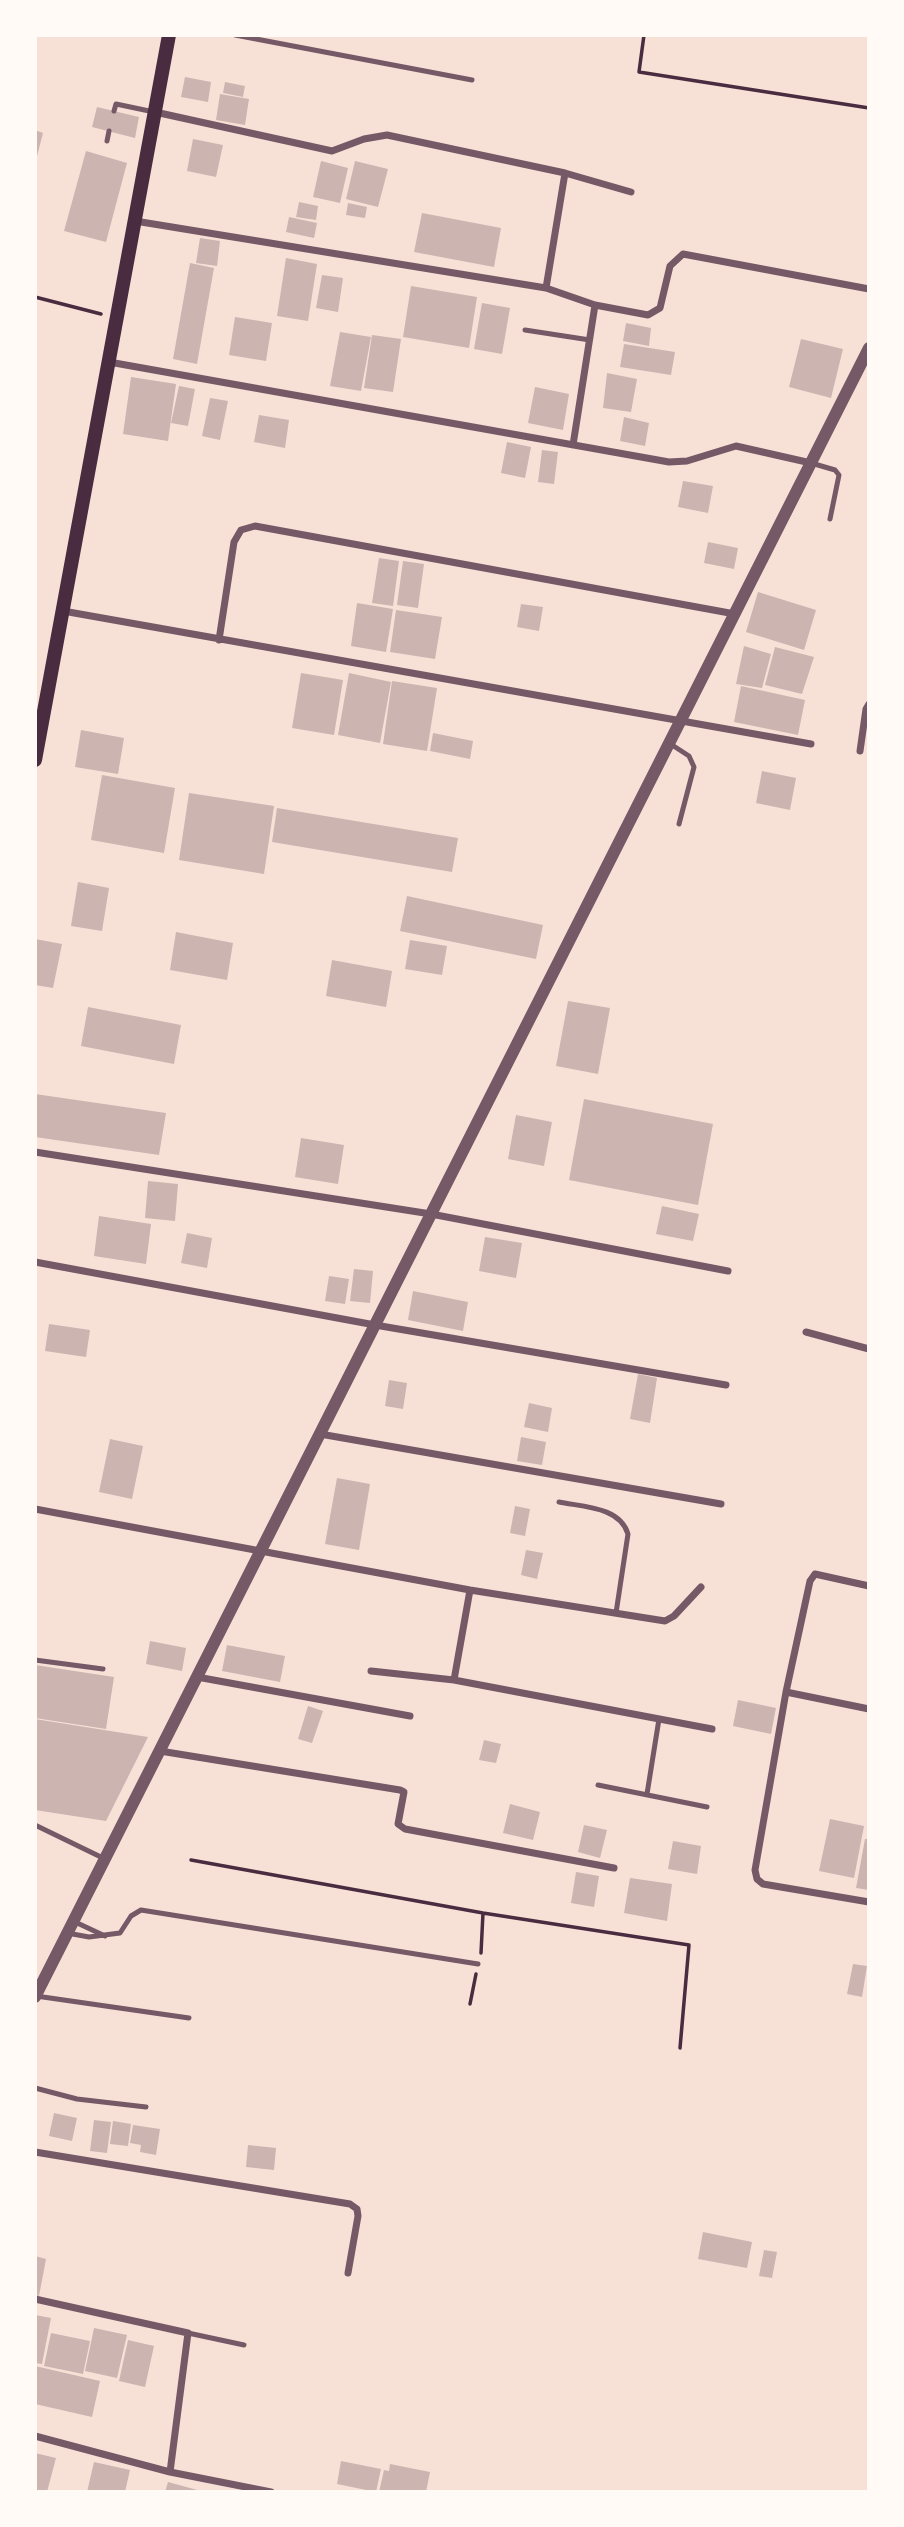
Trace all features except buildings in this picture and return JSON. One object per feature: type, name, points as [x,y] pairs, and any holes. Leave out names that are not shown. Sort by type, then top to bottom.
[{"type":"main road","points":[[35,760],[169,35]]},
{"type":"street","points":[[154,112],[332,151],[364,139],[387,135],[565,173],[631,192]]},
{"type":"street","points":[[546,288],[565,173]]},
{"type":"street","points":[[134,221],[546,288],[595,304],[653,315],[663,303],[670,266],[683,254],[869,289]]},
{"type":"street","points":[[573,445],[595,304]]},
{"type":"street","points":[[35,1996],[869,348]]},
{"type":"street","points":[[108,362],[679,463],[736,446],[811,463]]},
{"type":"street","points":[[219,640],[233,541],[241,530],[255,526],[735,614]]},
{"type":"street","points":[[63,611],[811,744]]},
{"type":"street","points":[[860,751],[869,704]]},
{"type":"street","points":[[35,1152],[431,1214],[728,1271]]},
{"type":"street","points":[[35,1262],[375,1325],[726,1385]]},
{"type":"street","points":[[806,1332],[869,1349]]},
{"type":"street","points":[[320,1434],[721,1504]]},
{"type":"street","points":[[35,1509],[470,1590],[616,1613],[670,1619],[701,1587]]},
{"type":"street","points":[[869,1586],[815,1574],[812,1577],[786,1692],[755,1870],[757,1880],[763,1884],[869,1902]]},
{"type":"street","points":[[454,1680],[470,1590]]},
{"type":"street","points":[[371,1671],[454,1680],[712,1729]]},
{"type":"street","points":[[197,1677],[410,1716]]},
{"type":"street","points":[[786,1692],[869,1709]]},
{"type":"street","points":[[160,1751],[400,1790],[404,1793],[398,1824],[405,1829],[614,1868]]},
{"type":"street","points":[[35,2152],[350,2204],[357,2209],[358,2216],[348,2273]]},
{"type":"street","points":[[35,2298],[188,2333],[170,2472]]},
{"type":"street","points":[[35,2436],[170,2472],[271,2492]]},
{"type":"lane","points":[[235,35],[472,80]]},
{"type":"lane","points":[[114,111],[116,104],[154,112]]},
{"type":"lane","points":[[107,141],[110,131]]},
{"type":"lane","points":[[525,330],[590,340]]},
{"type":"lane","points":[[811,463],[835,470],[839,475],[830,519]]},
{"type":"lane","points":[[669,743],[689,756],[694,767],[679,824]]},
{"type":"lane","points":[[559,1502],[608,1512],[619,1518],[626,1527],[628,1534],[616,1613]]},
{"type":"lane","points":[[35,1660],[103,1669]]},
{"type":"lane","points":[[646,1794],[660,1719]]},
{"type":"lane","points":[[598,1785],[707,1807]]},
{"type":"lane","points":[[35,1825],[105,1859]]},
{"type":"lane","points":[[70,1927],[105,1936],[120,1933],[131,1916],[141,1910],[478,1964]]},
{"type":"lane","points":[[70,1927],[105,1936]]},
{"type":"lane","points":[[35,1996],[189,2018]]},
{"type":"lane","points":[[35,2088],[77,2099],[145,2107]]},
{"type":"lane","points":[[188,2333],[244,2345]]},
{"type":"path","points":[[644,35],[639,72],[869,108]]},
{"type":"path","points":[[35,297],[117,318]]},
{"type":"path","points":[[191,1860],[483,1913],[689,1945],[680,2048]]},
{"type":"path","points":[[470,2004],[478,1964],[483,1913]]}]
